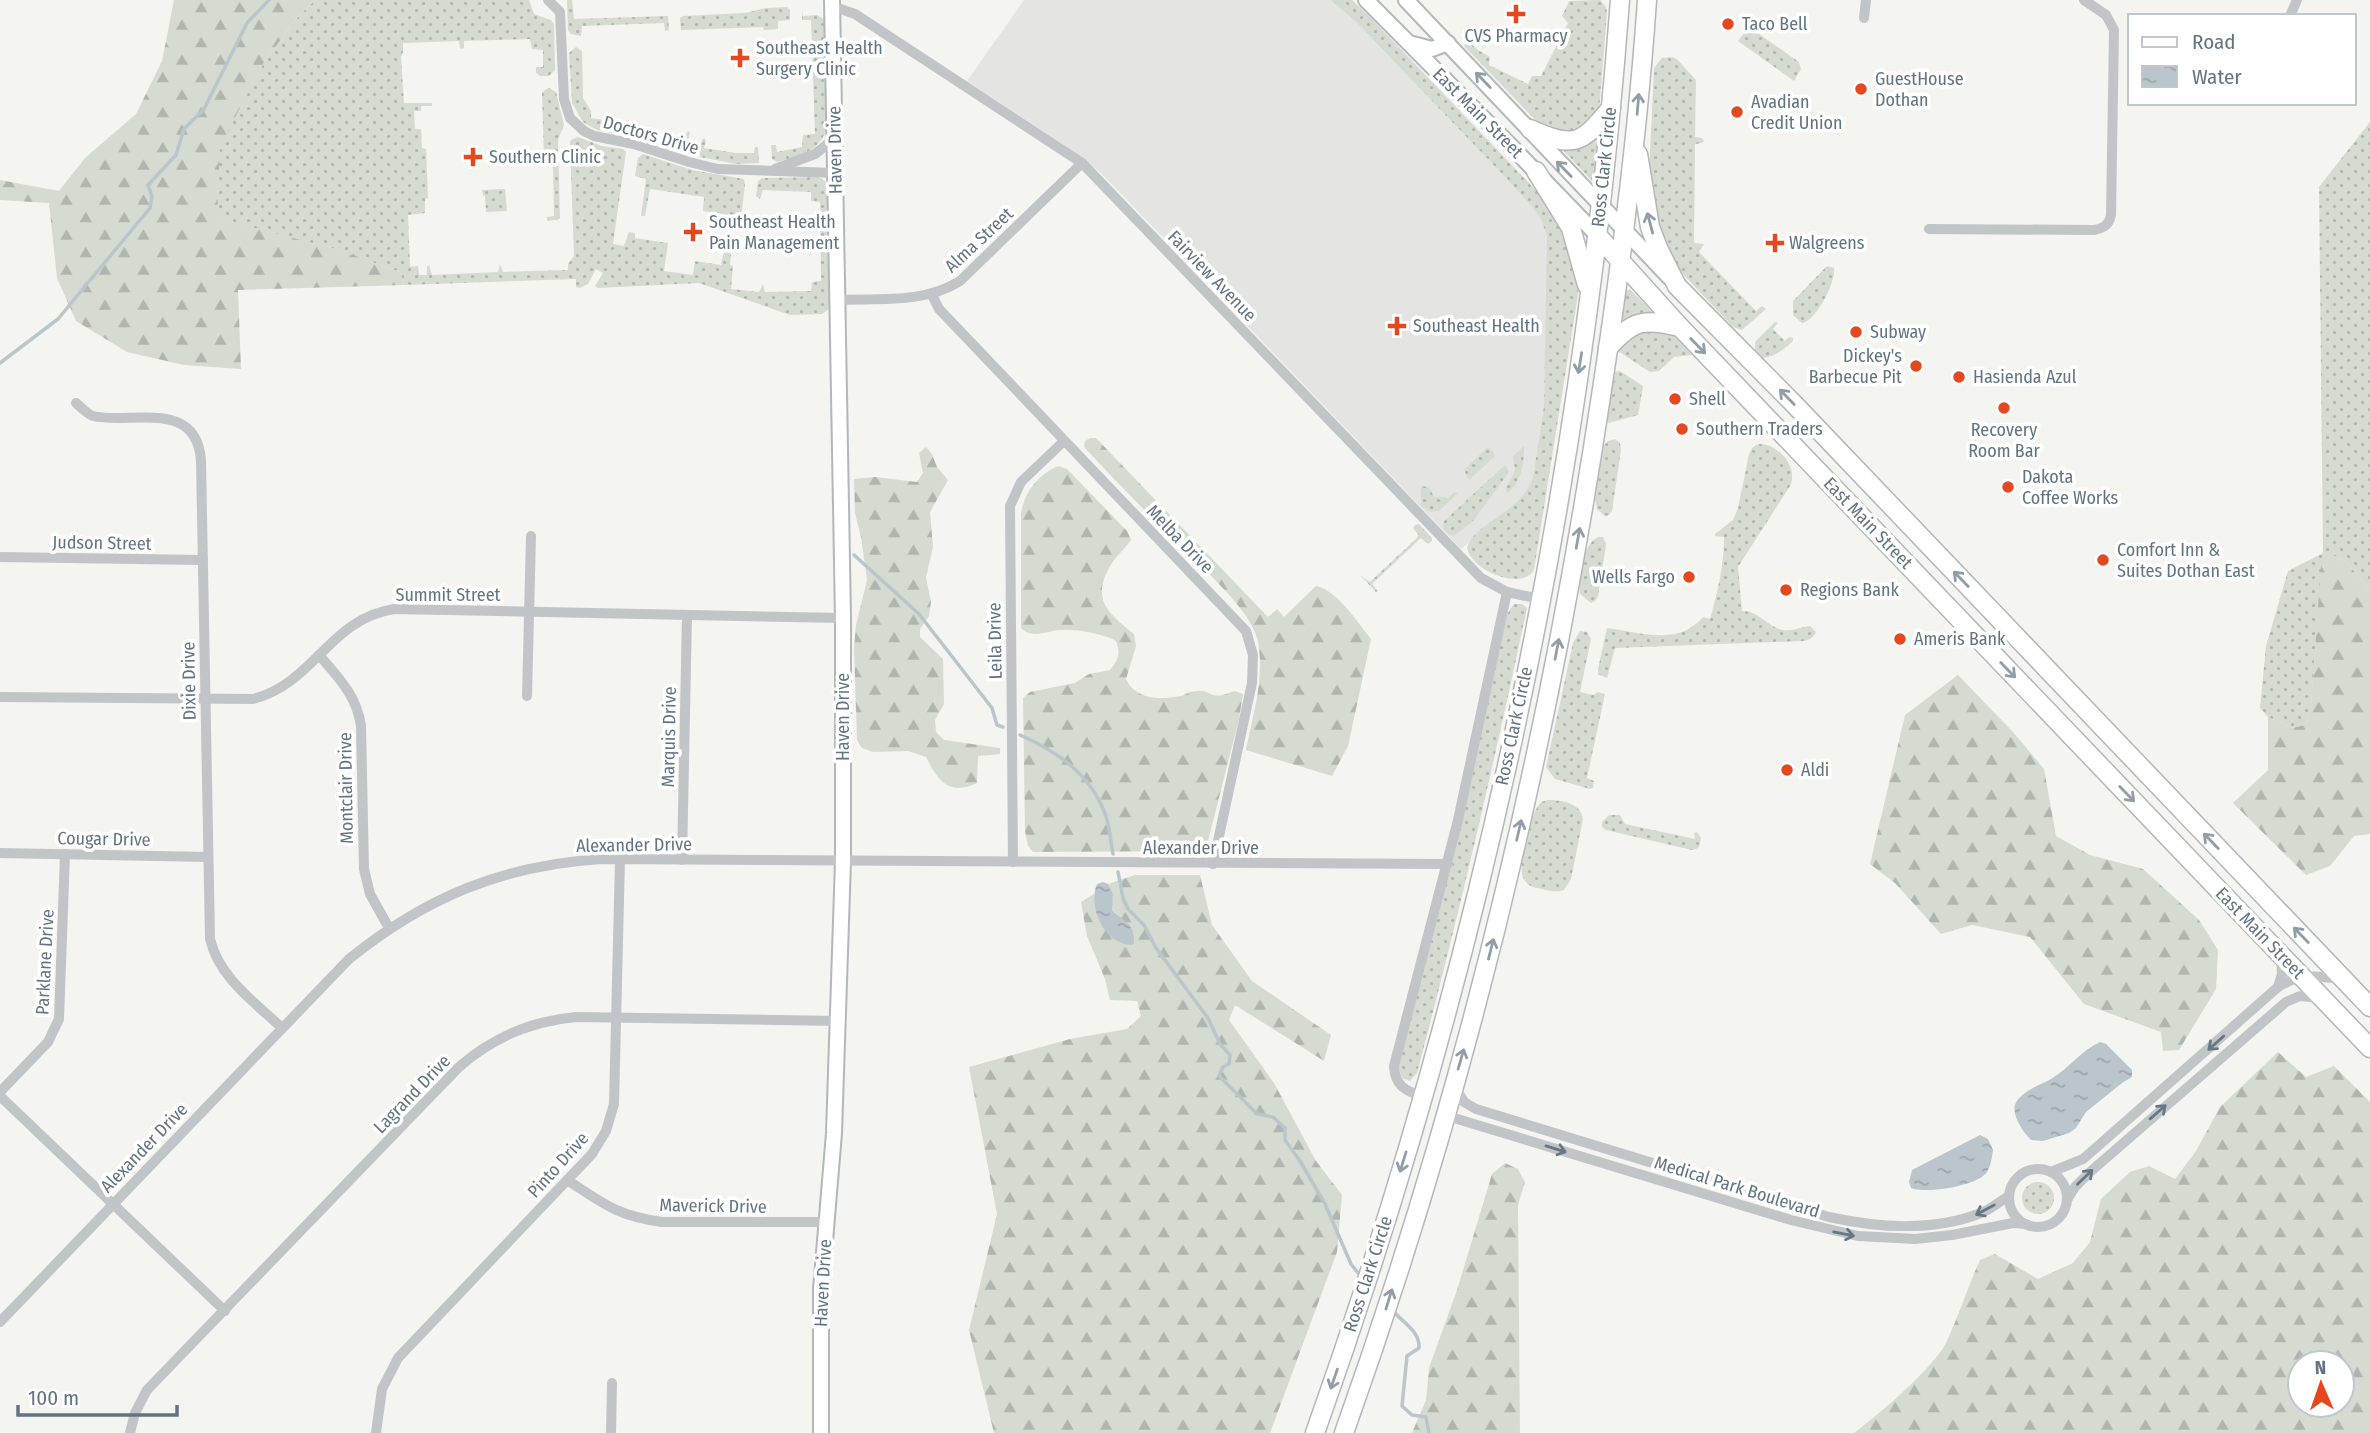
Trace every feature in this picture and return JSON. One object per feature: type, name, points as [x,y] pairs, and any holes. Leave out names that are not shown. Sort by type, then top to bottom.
[{"type":"highway","name":"Ross Clark Circle","points":[[1315,1433],[1383,1229],[1422,1097],[1468,929],[1504,775],[1555,521],[1590,295],[1620,0]]},
{"type":"highway","name":"Ross Clark Circle","points":[[1344,1433],[1439,1135],[1488,961],[1529,786],[1566,606],[1608,348],[1635,140],[1647,0]]},
{"type":"highway","points":[[1530,129],[1561,141],[1580,139],[1589,134],[1611,108]]},
{"type":"highway","points":[[1635,140],[1650,227],[1677,286]]},
{"type":"highway","points":[[1536,171],[1571,228],[1590,295]]},
{"type":"highway","name":"East Main Street","points":[[1597,235],[1679,327],[2370,1048]]},
{"type":"highway","name":"East Main Street","points":[[1677,286],[1712,318],[2370,1007]]},
{"type":"highway","points":[[1608,348],[1626,329],[1640,322],[1657,321],[1679,327]]},
{"type":"highway","points":[[1540,599],[1566,606]]},
{"type":"highway","points":[[1430,1069],[1434,1093],[1444,1115]]},
{"type":"highway","points":[[1422,1097],[1430,1107],[1439,1135]]},
{"type":"street","name":"Doctors Drive","points":[[548,0],[560,12],[564,99],[570,118],[594,136],[734,171],[836,173]]},
{"type":"street","name":"East Main Street","points":[[1366,0],[1597,235]]},
{"type":"street","name":"East Main Street","points":[[1406,0],[1677,286]]},
{"type":"street","points":[[1864,18],[1866,0]]},
{"type":"street","points":[[1929,229],[2094,230],[2107,225],[2111,215],[2115,38],[2111,22],[2106,15],[2084,0]]},
{"type":"street","name":"Haven Drive","points":[[821,1433],[820,1309],[834,1133],[843,861],[843,618],[832,3]]},
{"type":"street","name":"Fairview Avenue","points":[[832,3],[855,14],[1082,163],[1481,578],[1507,592],[1540,599]]},
{"type":"street","points":[[1408,42],[1432,49],[1448,43]]},
{"type":"street","name":"Doctors Drive","points":[[768,171],[815,154],[835,138]]},
{"type":"street","name":"Alma Street","points":[[837,300],[932,295],[949,289],[1082,163]]},
{"type":"street","name":"Melba Drive","points":[[932,295],[939,309],[1239,623],[1251,642],[1252,683],[1213,864]]},
{"type":"street","name":"Dixie Drive","points":[[76,403],[91,416],[169,419],[182,425],[192,435],[201,454],[209,931],[217,961],[225,974],[281,1027]]},
{"type":"street","name":"Leila Drive","points":[[1013,862],[1010,506],[1021,482],[1064,441]]},
{"type":"street","points":[[527,696],[531,536]]},
{"type":"street","name":"Judson Street","points":[[0,557],[202,561]]},
{"type":"street","points":[[1422,1097],[1398,1084],[1394,1066],[1448,864],[1507,592]]},
{"type":"street","name":"Summit Street","points":[[0,697],[242,701],[263,697],[293,681],[350,625],[383,611],[406,608],[843,618]]},
{"type":"street","name":"Marquis Drive","points":[[682,860],[687,615]]},
{"type":"street","name":"Montclair Drive","points":[[319,655],[346,687],[359,712],[364,869],[370,894],[389,928]]},
{"type":"street","name":"Cougar Drive","points":[[0,853],[208,857]]},
{"type":"street","name":"Parklane Drive","points":[[0,1094],[48,1042],[59,1019],[65,854]]},
{"type":"street","name":"Alexander Drive","points":[[0,1322],[349,959],[389,928],[444,897],[504,875],[561,863],[620,859],[1448,864]]},
{"type":"street","name":"Pinto Drive","points":[[376,1433],[382,1389],[398,1358],[598,1147],[610,1122],[614,1104],[620,859]]},
{"type":"street","points":[[2278,987],[2282,974],[2281,955]]},
{"type":"street","points":[[2322,998],[2300,996],[2286,1002],[2090,1172],[2075,1187],[2063,1213],[2053,1223],[2040,1227],[2026,1224],[2015,1216],[2009,1196],[2014,1183],[2024,1173],[2037,1169],[2051,1171],[2083,1159],[2278,987],[2302,976],[2344,980]]},
{"type":"street","name":"Lagrand Drive","points":[[130,1433],[135,1413],[147,1390],[470,1058],[506,1035],[533,1025],[576,1017],[839,1021]]},
{"type":"street","name":"Medical Park Boulevard","points":[[1453,1084],[1464,1102],[1476,1109],[1720,1185],[1850,1222],[1905,1226],[1959,1220],[1984,1212],[2009,1196]]},
{"type":"street","points":[[0,1094],[225,1311]]},
{"type":"street","name":"Medical Park Boulevard","points":[[1444,1115],[1791,1220],[1858,1237],[1915,1239],[2013,1223],[2026,1224]]},
{"type":"street","points":[[2051,1171],[2062,1180],[2067,1200]]},
{"type":"street","name":"Maverick Drive","points":[[567,1180],[612,1210],[648,1220],[826,1222]]},
{"type":"street","points":[[611,1433],[612,1382]]},
{"type":"shaded area","name":"Southeast Health","points":[[1024,0],[1331,0],[1357,23],[1508,180],[1542,221],[1547,237],[1548,262],[1544,406],[1533,477],[1529,490],[1520,501],[1461,549],[1101,173],[967,81]]},
{"type":"green space","points":[[174,0],[315,0],[296,19],[263,64],[220,146],[217,218],[336,249],[400,272],[404,285],[238,290],[241,369],[184,365],[127,352],[76,321],[57,278],[49,203],[0,200],[0,180],[59,191],[85,158],[136,114],[162,61]]},
{"type":"green space","points":[[315,0],[529,0],[534,14],[551,20],[554,24],[555,70],[549,76],[540,76],[536,72],[536,67],[543,67],[543,50],[532,49],[530,39],[464,41],[462,49],[459,41],[403,43],[401,57],[404,103],[432,103],[432,106],[421,106],[421,111],[414,111],[415,129],[421,129],[422,148],[426,149],[428,198],[425,199],[425,213],[408,215],[410,267],[418,266],[419,275],[427,275],[429,265],[432,275],[498,272],[500,264],[503,272],[568,270],[568,264],[574,256],[570,144],[571,140],[578,137],[626,152],[613,244],[624,246],[629,232],[635,233],[635,238],[668,243],[664,271],[693,275],[695,261],[721,265],[724,251],[731,252],[731,289],[759,292],[763,284],[765,292],[811,291],[812,282],[821,281],[820,202],[811,201],[811,192],[763,190],[760,199],[756,196],[758,181],[762,178],[818,177],[825,181],[828,189],[829,309],[822,314],[790,315],[699,283],[598,288],[595,286],[603,273],[596,269],[588,284],[580,288],[576,287],[576,279],[404,285],[400,272],[335,249],[216,218],[219,146],[263,64],[296,19]]},
{"type":"green space","points":[[567,0],[572,0],[574,19],[668,16],[669,30],[665,31],[664,23],[582,26],[581,36],[571,34],[568,30]]},
{"type":"green space","points":[[1331,0],[1352,0],[1372,19],[1550,205],[1563,225],[1579,288],[1534,570],[1519,579],[1486,570],[1470,556],[1467,547],[1480,530],[1519,500],[1533,477],[1544,406],[1547,237],[1542,221],[1508,180],[1357,23]]},
{"type":"green space","points":[[1600,0],[1607,13],[1599,111],[1576,134],[1544,129],[1464,46],[1468,41],[1490,57],[1489,65],[1528,84],[1532,76],[1541,76],[1568,23],[1562,16],[1569,1]]},
{"type":"green space","points":[[787,7],[790,10],[790,20],[778,21],[778,29],[764,30],[763,27],[681,30],[680,18],[683,16],[745,13]]},
{"type":"green space","points":[[803,8],[803,16],[817,15],[825,20],[826,131],[812,149],[777,162],[772,159],[771,145],[776,145],[777,152],[802,147],[803,135],[815,134],[811,20],[802,20]]},
{"type":"green space","points":[[1745,24],[1799,62],[1801,69],[1794,81],[1738,41],[1746,31],[1742,28]]},
{"type":"green space","points":[[576,47],[582,51],[583,98],[591,111],[591,118],[637,125],[683,139],[688,131],[690,133],[685,151],[597,130],[583,122],[572,103],[569,53]]},
{"type":"green space","points":[[1672,57],[1696,80],[1695,137],[1704,141],[1695,144],[1694,243],[1704,244],[1699,252],[1756,311],[1762,306],[1766,309],[1742,330],[1733,327],[1683,274],[1658,232],[1649,172],[1654,68],[1662,58]]},
{"type":"green space","points":[[549,88],[556,92],[564,125],[558,140],[560,219],[547,221],[547,217],[554,216],[553,159],[544,159],[542,92]]},
{"type":"green space","points":[[2370,122],[2370,589],[2346,562],[2332,555],[2322,566],[2311,706],[2305,725],[2292,728],[2268,717],[2260,708],[2266,646],[2288,571],[2323,553],[2319,187]]},
{"type":"green space","points":[[1600,132],[1597,179],[1592,181],[1561,148]]},
{"type":"green space","points":[[704,138],[704,148],[754,153],[755,147],[758,147],[759,163],[736,164],[700,157]]},
{"type":"green space","points":[[643,154],[692,170],[744,179],[741,217],[737,216],[735,229],[727,228],[729,215],[703,211],[704,197],[650,189],[645,216],[641,216],[646,179],[635,176],[638,158]]},
{"type":"green space","points":[[505,189],[507,211],[486,212],[482,190]]},
{"type":"green space","points":[[1827,266],[1834,268],[1832,282],[1819,308],[1802,323],[1793,315],[1793,301]]},
{"type":"green space","points":[[1630,289],[1655,315],[1622,325],[1618,323],[1621,294]]},
{"type":"green space","points":[[1775,322],[1778,323],[1773,329],[1785,341],[1789,337],[1793,338],[1793,341],[1783,350],[1762,358],[1755,351],[1755,342]]},
{"type":"green space","points":[[1637,328],[1669,330],[1692,355],[1674,357],[1659,371],[1650,372],[1618,351],[1620,344]]},
{"type":"green space","points":[[1620,371],[1643,386],[1638,415],[1609,423],[1607,421],[1615,372]]},
{"type":"green space","points":[[1096,438],[1268,617],[1277,609],[1284,617],[1316,586],[1339,600],[1371,639],[1348,746],[1332,776],[1246,750],[1258,694],[1260,666],[1257,638],[1252,626],[1219,584],[1084,447],[1085,441]]},
{"type":"green space","points":[[1615,439],[1620,443],[1621,450],[1612,511],[1605,516],[1597,509],[1595,499],[1604,445]]},
{"type":"green space","points":[[1758,444],[1773,447],[1785,457],[1792,471],[1792,479],[1738,567],[1742,611],[1752,613],[1782,630],[1810,626],[1816,632],[1814,636],[1803,641],[1615,648],[1607,678],[1598,674],[1607,628],[1670,635],[1693,626],[1703,617],[1710,619],[1724,548],[1724,537],[1715,534],[1733,520],[1749,454]]},
{"type":"green space","points":[[1524,446],[1519,478],[1507,493],[1506,488],[1515,471],[1513,456]]},
{"type":"green space","points":[[926,447],[948,480],[930,512],[933,547],[926,577],[931,602],[929,616],[920,629],[920,637],[943,659],[944,704],[935,720],[936,732],[944,740],[1000,748],[1000,754],[978,756],[977,783],[959,788],[940,779],[926,757],[908,751],[873,752],[862,748],[857,739],[854,648],[856,625],[867,580],[855,513],[854,479],[875,477],[917,482],[923,473],[919,453]]},
{"type":"green space","points":[[1488,447],[1494,457],[1469,480],[1464,470]]},
{"type":"green space","points":[[1505,465],[1507,475],[1473,521],[1454,536],[1448,534],[1443,529],[1443,522]]},
{"type":"green space","points":[[1058,466],[1067,469],[1127,531],[1131,540],[1110,566],[1102,588],[1105,605],[1134,634],[1136,646],[1126,679],[1130,686],[1142,695],[1157,698],[1199,691],[1213,695],[1235,691],[1243,694],[1207,845],[1197,851],[1033,852],[1028,846],[1025,831],[1023,698],[1030,692],[1075,683],[1089,674],[1110,670],[1118,653],[1116,641],[1097,634],[1056,630],[1035,634],[1021,628],[1021,514],[1025,498],[1033,485],[1044,474]]},
{"type":"green space","points":[[1421,486],[1429,487],[1436,497],[1448,498],[1454,492],[1458,493],[1439,511],[1431,512],[1421,506]]},
{"type":"green space","points":[[1419,524],[1432,541],[1428,544],[1421,538],[1372,584],[1378,591],[1376,592],[1361,576],[1370,582],[1419,536],[1413,528]]},
{"type":"green space","points":[[1598,537],[1603,537],[1606,545],[1598,596],[1591,603],[1580,594],[1580,579],[1588,547]]},
{"type":"green space","points":[[2332,555],[2346,562],[2370,589],[2370,834],[2354,836],[2330,866],[2306,875],[2233,803],[2268,770],[2268,717],[2292,728],[2305,725],[2311,706],[2321,566]]},
{"type":"green space","points":[[1514,604],[1522,604],[1527,608],[1447,957],[1417,1073],[1410,1081],[1402,1078],[1398,1067],[1456,842],[1507,614]]},
{"type":"green space","points":[[1580,631],[1587,632],[1591,639],[1580,692],[1605,694],[1587,778],[1594,781],[1593,788],[1590,789],[1555,779],[1546,767],[1573,643]]},
{"type":"green space","points":[[1958,675],[2013,732],[2044,769],[2056,836],[2090,855],[2143,869],[2199,920],[2218,950],[2216,989],[2179,1050],[2163,1051],[2161,1032],[2084,1004],[2030,937],[1972,925],[1941,934],[1895,883],[1870,864],[1905,715]]},
{"type":"green space","points":[[1548,800],[1575,806],[1583,819],[1571,879],[1561,891],[1529,885],[1522,874],[1522,860],[1534,814],[1541,802]]},
{"type":"green space","points":[[1609,815],[1620,815],[1625,824],[1695,839],[1694,833],[1697,832],[1701,838],[1699,847],[1692,850],[1606,830],[1602,827],[1602,822]]},
{"type":"green space","points":[[1135,875],[1200,875],[1212,925],[1252,981],[1331,1035],[1324,1061],[1235,1005],[1229,1020],[1274,1083],[1316,1161],[1342,1195],[1337,1252],[1270,1433],[994,1433],[969,1330],[997,1214],[969,1067],[1070,1039],[1127,1029],[1141,1016],[1137,1001],[1110,1000],[1105,979],[1087,936],[1081,902],[1094,894],[1097,915],[1112,937],[1123,943],[1119,916],[1111,909],[1113,894],[1108,884]]},
{"type":"green space","points":[[2278,1052],[2306,1077],[2334,1066],[2370,1102],[2370,1433],[1854,1433],[1905,1390],[1940,1352],[1980,1260],[1995,1254],[2038,1279],[2073,1263],[2090,1242],[2101,1199],[2130,1172],[2149,1166],[2175,1179],[2196,1151],[2220,1107]]},
{"type":"green space","points":[[1505,1163],[1518,1169],[1525,1182],[1518,1205],[1520,1433],[1412,1433],[1426,1400],[1429,1368],[1457,1290],[1492,1174]]},
{"type":"green space","points":[[2038,1182],[2049,1187],[2054,1198],[2049,1209],[2038,1214],[2027,1209],[2022,1198],[2027,1187]]},
{"type":"water","points":[[1097,884],[1108,884],[1113,894],[1112,910],[1128,923],[1133,931],[1132,945],[1114,939],[1101,923],[1094,903]]},
{"type":"water","points":[[2100,1042],[2106,1044],[2132,1070],[2132,1077],[2086,1112],[2076,1128],[2069,1133],[2043,1141],[2031,1140],[2017,1119],[2014,1109],[2017,1100],[2057,1075]]},
{"type":"water","points":[[1980,1135],[1988,1139],[1993,1150],[1987,1172],[1982,1177],[1951,1188],[1911,1188],[1909,1182],[1912,1170]]},
{"type":"waterway","points":[[0,363],[58,319],[150,208],[152,196],[148,185],[176,155],[184,129],[204,109],[247,23],[269,0]]},
{"type":"waterway","points":[[854,555],[919,614],[992,708],[997,725],[1003,727]]},
{"type":"waterway","points":[[1020,735],[1058,756],[1090,785],[1106,816],[1113,854]]},
{"type":"waterway","points":[[1118,872],[1128,909],[1144,925],[1156,948],[1208,1018],[1220,1044],[1230,1055],[1229,1064],[1223,1067],[1219,1076],[1257,1114],[1273,1117],[1285,1128],[1285,1140],[1325,1204],[1351,1264],[1358,1273]]},
{"type":"waterway","points":[[1395,1313],[1411,1329],[1419,1342],[1419,1348],[1407,1356],[1402,1406],[1412,1415],[1426,1417],[1429,1433]]},
{"type":"place","name":"CVS Pharmacy","points":[[1516,14]]},
{"type":"place","name":"Taco Bell","points":[[1728,24]]},
{"type":"place","name":"Southeast Health Surgery Clinic","points":[[740,58]]},
{"type":"place","name":"GuestHouse Dothan","points":[[1861,89]]},
{"type":"place","name":"Avadian Credit Union","points":[[1737,112]]},
{"type":"place","name":"Southern Clinic","points":[[473,157]]},
{"type":"place","name":"Southeast Health Pain Management","points":[[693,232]]},
{"type":"place","name":"Walgreens","points":[[1775,243]]},
{"type":"place","name":"Southeast Health","points":[[1397,326]]},
{"type":"place","name":"Subway","points":[[1856,332]]},
{"type":"place","name":"Dickey's Barbecue Pit","points":[[1916,366]]},
{"type":"place","name":"Hasienda Azul","points":[[1959,377]]},
{"type":"place","name":"Shell","points":[[1675,399]]},
{"type":"place","name":"Recovery Room Bar","points":[[2004,408]]},
{"type":"place","name":"Southern Traders","points":[[1682,429]]},
{"type":"place","name":"Dakota Coffee Works","points":[[2008,487]]},
{"type":"place","name":"Comfort Inn & Suites Dothan East","points":[[2103,560]]},
{"type":"place","name":"Wells Fargo","points":[[1689,577]]},
{"type":"place","name":"Regions Bank","points":[[1786,590]]},
{"type":"place","name":"Ameris Bank","points":[[1900,639]]},
{"type":"place","name":"Aldi","points":[[1787,770]]}]
